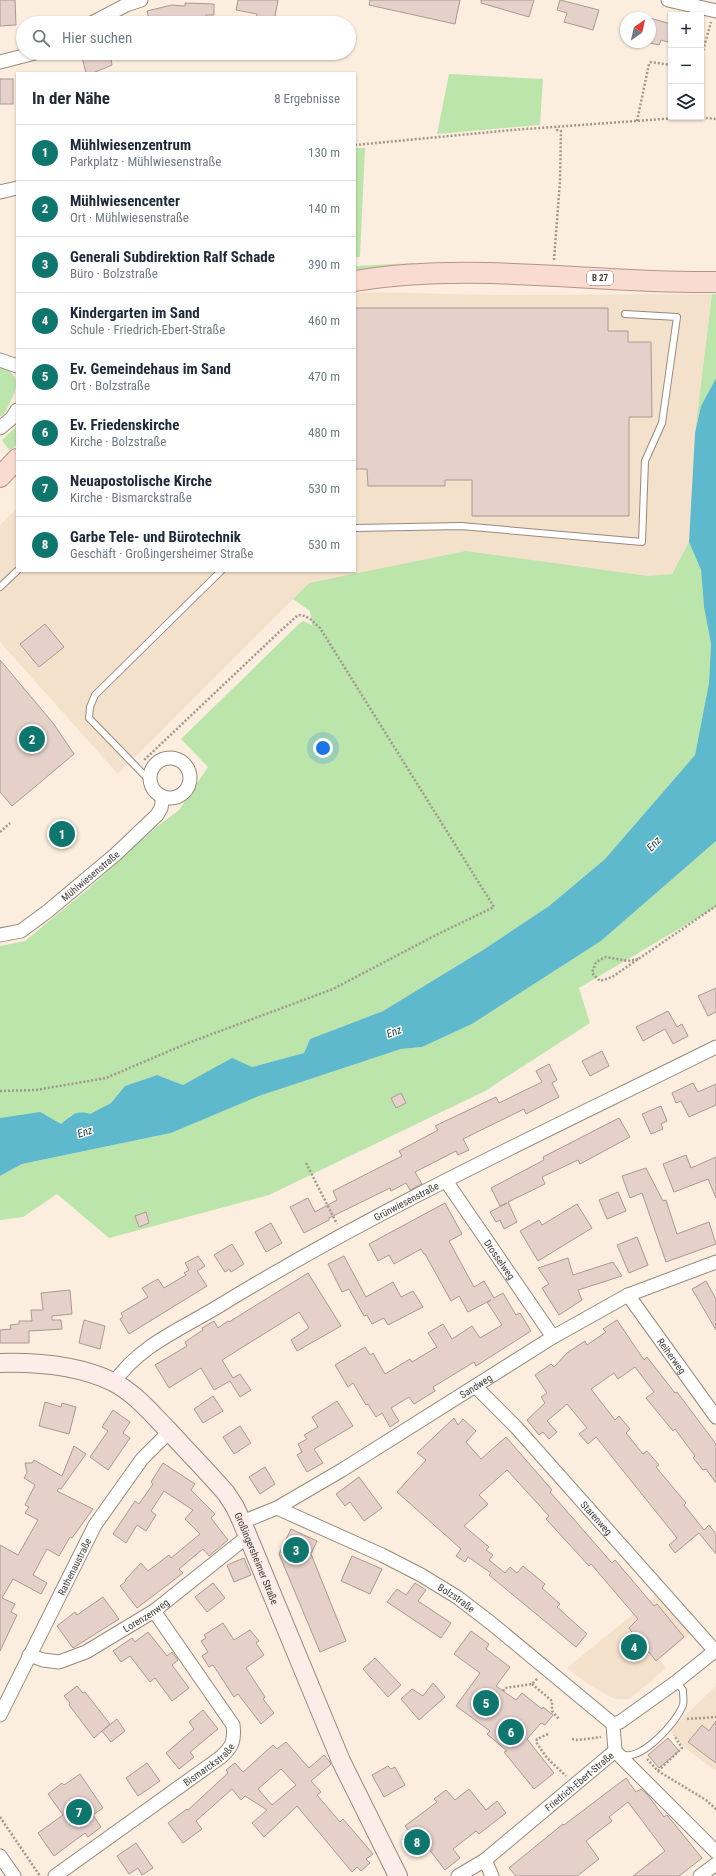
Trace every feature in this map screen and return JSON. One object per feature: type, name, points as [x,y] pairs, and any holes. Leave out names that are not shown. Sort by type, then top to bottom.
[{"type":"main road","name":"B 27","points":[[356,281],[385,276],[484,273],[716,282]]},
{"type":"main road","points":[[0,477],[16,460]]},
{"type":"main road","name":"Großingersheimer Straße","points":[[0,1363],[31,1362],[54,1365],[96,1375],[114,1383],[145,1406],[226,1493],[235,1507],[245,1529],[341,1761],[398,1876]]},
{"type":"street","points":[[105,16],[126,5],[141,0]]},
{"type":"street","points":[[668,0],[715,11]]},
{"type":"street","points":[[0,62],[16,58]]},
{"type":"street","points":[[0,192],[16,188]]},
{"type":"street","points":[[0,360],[16,366]]},
{"type":"street","points":[[0,428],[12,418],[16,412]]},
{"type":"street","points":[[173,758],[185,764],[191,777],[187,790],[176,798],[163,797],[153,789],[150,781],[152,770],[161,760],[173,758]]},
{"type":"street","name":"Mühlwiesenstraße","points":[[0,934],[22,931],[84,882],[157,815],[161,808],[163,797]]},
{"type":"street","name":"Grünwiesenstraße","points":[[114,1383],[123,1369],[145,1350],[264,1279],[343,1235],[446,1181],[716,1048]]},
{"type":"street","name":"Drosselweg","points":[[446,1181],[553,1338]]},
{"type":"street","name":"Sandweg","points":[[245,1529],[553,1338],[628,1295],[716,1262]]},
{"type":"street","name":"Reiherweg","points":[[628,1295],[716,1417]]},
{"type":"street","name":"Starenweg","points":[[476,1387],[516,1427],[716,1651]]},
{"type":"street","name":"Rathenaustraße","points":[[0,1715],[95,1525],[142,1459],[169,1432]]},
{"type":"street","name":"Bolzstraße","points":[[277,1508],[382,1555],[421,1575],[457,1597],[491,1623],[613,1730]]},
{"type":"street","name":"Lorenzenweg","points":[[29,1655],[43,1660],[59,1662],[86,1652],[154,1611],[245,1529]]},
{"type":"street","name":"Bismarckstraße","points":[[55,1876],[221,1757],[232,1747],[235,1737],[234,1726],[154,1611]]},
{"type":"street","points":[[613,1730],[620,1722],[716,1651]]},
{"type":"street","name":"Friedrich-Ebert-Straße","points":[[458,1876],[485,1860],[616,1751],[613,1730]]},
{"type":"street","points":[[616,1751],[716,1852]]},
{"type":"street","points":[[0,1856],[14,1876]]},
{"type":"street","points":[[485,1860],[492,1876]]},
{"type":"street","points":[[700,1876],[716,1864]]},
{"type":"lane","points":[[356,528],[461,526],[642,542],[645,461],[662,423],[677,317],[625,314]]},
{"type":"lane","points":[[0,587],[16,572]]},
{"type":"lane","points":[[150,781],[89,718],[90,707],[95,695],[220,572]]},
{"type":"lane","points":[[616,1751],[626,1756],[638,1754],[673,1723],[683,1704],[683,1690],[676,1682]]},
{"type":"path","points":[[704,48],[715,11]]},
{"type":"path","points":[[637,121],[649,64],[651,62],[668,65]]},
{"type":"path","points":[[704,118],[716,119]]},
{"type":"path","points":[[356,145],[668,119]]},
{"type":"path","points":[[554,261],[560,181],[561,131],[557,130],[557,127]]},
{"type":"path","points":[[0,1091],[36,1090],[106,1078],[188,1043],[333,989],[436,935],[494,907],[323,633],[312,620],[302,615],[298,615],[277,634],[137,767]]},
{"type":"path","points":[[0,832],[10,823]]},
{"type":"path","points":[[638,959],[628,961],[606,957],[596,962],[592,973],[600,981],[612,977],[716,906]]},
{"type":"path","points":[[306,1163],[343,1235]]},
{"type":"path","points":[[503,1691],[505,1688],[532,1684],[537,1679]]},
{"type":"path","points":[[532,1684],[552,1701],[552,1711],[559,1719]]},
{"type":"path","points":[[572,1739],[578,1740],[613,1730]]},
{"type":"path","points":[[658,1771],[682,1748],[672,1733]]},
{"type":"path","points":[[548,1734],[537,1739],[536,1742],[547,1758],[575,1784]]},
{"type":"path","points":[[645,1757],[658,1771],[706,1800],[716,1809]]},
{"type":"path","points":[[0,1817],[40,1876]]},
{"type":"shaded area","points":[[364,292],[496,295],[712,294],[695,433],[689,542],[672,574],[648,576],[309,583],[118,774],[0,642],[0,525],[16,509],[16,572],[356,572],[356,294]]},
{"type":"shaded area","points":[[658,1594],[691,1634],[659,1659],[666,1668],[630,1699],[615,1699],[589,1685],[567,1668]]},
{"type":"shaded area","points":[[716,1686],[716,1771],[684,1747],[670,1730]]},
{"type":"green space","points":[[449,74],[543,79],[540,125],[437,134]]},
{"type":"green space","points":[[356,148],[365,148],[360,257],[356,257]]},
{"type":"green space","points":[[414,263],[414,267],[356,275],[356,266]]},
{"type":"green space","points":[[712,294],[716,294],[716,378],[701,406],[695,433]]},
{"type":"green space","points":[[0,368],[12,373],[16,382],[16,387],[6,411],[0,417]]},
{"type":"green space","points":[[16,427],[16,445],[10,451],[2,440]]},
{"type":"green space","points":[[689,542],[701,570],[704,607],[711,644],[709,683],[695,755],[605,859],[549,906],[483,950],[383,1011],[310,1039],[304,1053],[252,1067],[232,1059],[183,1085],[157,1075],[125,1086],[111,1103],[90,1114],[71,1115],[61,1124],[51,1120],[46,1114],[0,1120],[0,946],[25,941],[87,890],[149,833],[179,810],[208,767],[181,739],[300,623],[303,621],[312,625],[310,611],[293,599],[309,583],[466,551],[648,576],[672,574]]},
{"type":"green space","points":[[716,841],[716,907],[579,988],[590,1023],[485,1091],[269,1195],[109,1238],[57,1194],[23,1217],[0,1220],[0,1176],[22,1164],[171,1133],[259,1096],[401,1049],[422,1047],[472,1024],[601,941]]},
{"type":"water","name":"Enz","points":[[716,378],[716,841],[601,941],[472,1024],[422,1047],[401,1049],[259,1096],[171,1133],[22,1164],[0,1176],[0,1118],[40,1112],[61,1124],[74,1114],[90,1114],[111,1103],[125,1086],[157,1075],[183,1085],[232,1058],[252,1067],[304,1053],[310,1039],[383,1011],[483,950],[549,906],[605,859],[695,755],[709,683],[711,644],[704,607],[701,570],[689,542],[695,433],[701,406]]},
{"type":"building","points":[[0,0],[15,0],[16,25],[0,26]]},
{"type":"building","points":[[238,0],[278,0],[275,16],[257,16],[257,14],[236,10]]},
{"type":"building","points":[[370,0],[460,0],[455,24],[369,5]]},
{"type":"building","points":[[481,0],[534,0],[529,17],[481,3]]},
{"type":"building","points":[[560,0],[599,10],[593,30],[564,22],[567,13],[557,10]]},
{"type":"building","points":[[185,3],[214,4],[214,15],[148,16],[147,11],[172,5],[185,6]]},
{"type":"building","points":[[656,20],[668,23],[668,42],[661,40],[659,45],[656,44]]},
{"type":"building","points":[[83,60],[111,60],[112,65],[95,72],[86,72]]},
{"type":"building","points":[[0,79],[13,79],[13,104],[0,104]]},
{"type":"building","points":[[356,308],[608,308],[608,331],[628,331],[628,342],[651,342],[652,417],[629,417],[629,516],[472,516],[472,480],[445,480],[445,486],[368,486],[367,469],[356,469]]},
{"type":"building","points":[[45,624],[64,647],[39,667],[20,644]]},
{"type":"building","points":[[0,660],[53,723],[74,754],[12,806],[0,792]]},
{"type":"building","points":[[716,988],[716,1012],[708,1016],[698,996]]},
{"type":"building","points":[[668,1011],[677,1027],[682,1024],[688,1036],[673,1044],[665,1029],[643,1041],[636,1027]]},
{"type":"building","points":[[602,1051],[609,1066],[590,1076],[582,1061]]},
{"type":"building","points":[[549,1064],[557,1080],[552,1083],[559,1097],[526,1114],[524,1109],[463,1139],[469,1150],[458,1155],[456,1151],[415,1172],[422,1184],[410,1190],[406,1183],[391,1191],[390,1188],[329,1218],[329,1220],[304,1233],[290,1207],[308,1198],[315,1212],[337,1200],[333,1191],[402,1156],[399,1151],[438,1130],[435,1126],[496,1097],[499,1103],[542,1082],[536,1071]]},
{"type":"building","points":[[693,1083],[698,1092],[716,1084],[716,1105],[689,1117],[681,1101],[676,1103],[672,1093]]},
{"type":"building","points":[[401,1093],[406,1103],[396,1108],[391,1098]]},
{"type":"building","points":[[661,1106],[667,1121],[661,1124],[663,1129],[651,1134],[642,1114]]},
{"type":"building","points":[[619,1118],[630,1137],[580,1164],[578,1160],[542,1177],[545,1184],[508,1202],[517,1222],[504,1229],[500,1220],[496,1222],[490,1212],[507,1203],[500,1206],[491,1188],[544,1160],[543,1157]]},
{"type":"building","points":[[686,1155],[691,1168],[716,1157],[716,1198],[708,1179],[674,1192],[663,1164]]},
{"type":"building","points":[[646,1168],[663,1201],[666,1200],[677,1234],[709,1222],[716,1244],[666,1262],[642,1193],[630,1198],[622,1176]]},
{"type":"building","points":[[618,1192],[626,1211],[607,1219],[599,1200]]},
{"type":"building","points":[[445,1203],[462,1234],[449,1241],[474,1287],[484,1281],[494,1298],[503,1293],[516,1315],[520,1313],[531,1331],[476,1366],[474,1362],[433,1387],[435,1391],[414,1404],[409,1397],[391,1408],[399,1421],[390,1427],[382,1413],[376,1417],[368,1404],[366,1405],[353,1383],[348,1387],[335,1365],[365,1347],[370,1355],[373,1353],[385,1374],[410,1359],[412,1362],[437,1347],[428,1333],[443,1324],[452,1339],[472,1326],[480,1338],[502,1325],[487,1302],[468,1312],[459,1296],[451,1301],[421,1249],[394,1264],[389,1255],[378,1261],[369,1244]]},
{"type":"building","points":[[577,1204],[592,1228],[538,1261],[520,1231],[539,1220],[542,1225]]},
{"type":"building","points":[[146,1212],[149,1223],[139,1227],[135,1216]]},
{"type":"building","points":[[271,1223],[282,1243],[266,1252],[255,1232]]},
{"type":"building","points":[[637,1237],[648,1265],[629,1273],[617,1245]]},
{"type":"building","points":[[232,1244],[244,1264],[231,1272],[229,1269],[225,1272],[214,1255]]},
{"type":"building","points":[[198,1256],[205,1266],[197,1271],[207,1286],[129,1334],[120,1319],[123,1317],[121,1313],[148,1297],[142,1288],[158,1279],[164,1288],[186,1275],[184,1273],[189,1270],[185,1263]]},
{"type":"building","points":[[344,1256],[366,1297],[393,1282],[401,1297],[413,1291],[423,1307],[388,1325],[384,1318],[372,1324],[367,1315],[364,1316],[349,1289],[342,1292],[328,1264]]},
{"type":"building","points":[[568,1258],[573,1275],[613,1262],[622,1276],[578,1290],[582,1300],[559,1315],[542,1288],[549,1284],[538,1268]]},
{"type":"building","points":[[308,1273],[341,1326],[297,1351],[291,1340],[309,1328],[299,1312],[222,1360],[233,1378],[240,1374],[251,1390],[240,1397],[230,1381],[214,1390],[201,1368],[169,1388],[155,1365],[187,1346],[185,1342],[203,1330],[202,1328],[214,1321],[218,1328]]},
{"type":"building","points":[[706,1281],[716,1299],[716,1330],[692,1289]]},
{"type":"building","points":[[70,1290],[72,1314],[52,1316],[52,1320],[61,1320],[62,1329],[29,1331],[29,1343],[0,1343],[0,1330],[11,1329],[10,1325],[19,1324],[19,1321],[32,1321],[31,1310],[43,1310],[41,1293]]},
{"type":"building","points":[[84,1320],[105,1326],[100,1349],[79,1343]]},
{"type":"building","points":[[617,1320],[644,1360],[647,1357],[675,1393],[677,1392],[716,1444],[716,1483],[706,1469],[703,1470],[693,1458],[695,1456],[675,1429],[673,1431],[646,1398],[654,1392],[635,1367],[618,1379],[614,1373],[591,1389],[615,1420],[619,1416],[630,1429],[626,1433],[643,1454],[647,1451],[659,1465],[656,1467],[686,1503],[684,1505],[704,1530],[709,1525],[716,1534],[716,1554],[699,1533],[675,1553],[669,1545],[677,1538],[596,1437],[588,1444],[579,1434],[587,1428],[567,1404],[547,1421],[557,1432],[549,1439],[543,1432],[539,1435],[527,1420],[545,1403],[541,1397],[547,1393],[535,1375],[551,1364],[554,1367],[567,1353],[585,1341],[587,1345],[606,1332],[603,1329]]},
{"type":"building","points":[[213,1396],[223,1411],[203,1423],[194,1409]]},
{"type":"building","points":[[337,1401],[353,1426],[314,1449],[323,1463],[307,1472],[297,1455],[302,1452],[298,1444],[307,1439],[304,1435],[318,1427],[312,1417]]},
{"type":"building","points":[[45,1402],[61,1407],[62,1403],[76,1407],[69,1434],[39,1426]]},
{"type":"building","points":[[113,1410],[130,1422],[123,1433],[130,1438],[108,1470],[90,1457],[108,1431],[102,1427]]},
{"type":"building","points":[[454,1418],[458,1425],[463,1419],[476,1431],[466,1442],[481,1459],[506,1437],[552,1490],[550,1492],[612,1563],[615,1560],[654,1606],[657,1604],[684,1637],[656,1661],[649,1652],[637,1661],[623,1644],[634,1635],[629,1628],[638,1619],[591,1564],[589,1566],[546,1519],[549,1516],[507,1470],[479,1495],[488,1504],[464,1526],[489,1547],[486,1550],[493,1555],[489,1560],[505,1573],[510,1567],[517,1573],[523,1566],[545,1584],[542,1588],[560,1604],[557,1607],[587,1634],[576,1647],[489,1575],[491,1573],[468,1557],[465,1562],[456,1556],[461,1549],[397,1492],[426,1460],[417,1453]]},
{"type":"building","points":[[240,1426],[251,1443],[234,1454],[223,1437]]},
{"type":"building","points":[[74,1446],[86,1454],[61,1489],[59,1488],[57,1491],[93,1509],[72,1538],[70,1537],[59,1556],[47,1549],[33,1575],[47,1583],[41,1594],[13,1579],[2,1598],[15,1604],[11,1612],[17,1615],[0,1651],[0,1545],[18,1555],[38,1520],[25,1513],[29,1507],[25,1505],[35,1485],[24,1478],[27,1473],[25,1463],[32,1463],[34,1460],[62,1476]]},
{"type":"building","points":[[163,1463],[195,1484],[191,1490],[215,1514],[211,1518],[228,1540],[209,1556],[203,1549],[179,1569],[183,1573],[137,1608],[120,1586],[141,1563],[148,1571],[169,1555],[171,1558],[200,1534],[185,1519],[193,1510],[164,1491],[151,1511],[156,1515],[146,1531],[137,1525],[126,1543],[113,1534],[135,1501],[139,1504],[153,1484],[151,1482]]},
{"type":"building","points":[[265,1467],[275,1484],[260,1494],[249,1477]]},
{"type":"building","points":[[359,1477],[382,1508],[364,1521],[350,1502],[345,1506],[336,1494]]},
{"type":"building","points":[[291,1529],[317,1541],[311,1554],[346,1641],[320,1652],[279,1554]]},
{"type":"building","points":[[352,1556],[382,1569],[370,1594],[341,1581]]},
{"type":"building","points":[[244,1558],[251,1575],[234,1582],[227,1565]]},
{"type":"building","points":[[213,1583],[225,1598],[207,1612],[195,1597]]},
{"type":"building","points":[[415,1583],[426,1590],[418,1601],[451,1623],[441,1638],[387,1602],[397,1589],[406,1595]]},
{"type":"building","points":[[103,1597],[119,1619],[73,1648],[57,1626],[75,1612],[77,1615]]},
{"type":"building","points":[[223,1623],[234,1640],[250,1630],[259,1641],[256,1643],[264,1655],[246,1668],[265,1697],[263,1699],[274,1713],[261,1724],[238,1694],[234,1697],[213,1665],[209,1667],[202,1656],[208,1652],[201,1641],[206,1638],[204,1635]]},
{"type":"building","points":[[471,1631],[489,1644],[486,1649],[510,1667],[496,1686],[516,1700],[522,1693],[542,1709],[543,1707],[553,1715],[545,1725],[541,1723],[527,1739],[554,1773],[534,1789],[504,1752],[507,1751],[487,1734],[490,1731],[456,1706],[480,1673],[454,1654]]},
{"type":"building","points":[[148,1632],[167,1656],[172,1652],[178,1660],[172,1665],[189,1688],[172,1701],[155,1678],[150,1682],[130,1656],[121,1662],[113,1651],[132,1638],[135,1642]]},
{"type":"building","points":[[375,1658],[401,1685],[388,1697],[363,1669]]},
{"type":"building","points":[[433,1683],[445,1697],[419,1720],[401,1699],[412,1689],[423,1696]]},
{"type":"building","points":[[77,1686],[83,1693],[85,1692],[110,1724],[94,1738],[64,1696]]},
{"type":"building","points":[[203,1710],[218,1729],[190,1752],[194,1757],[179,1769],[166,1753],[194,1729],[189,1722]]},
{"type":"building","points":[[117,1719],[125,1731],[111,1742],[102,1731]]},
{"type":"building","points":[[716,1721],[716,1763],[688,1742],[702,1725],[709,1731]]},
{"type":"building","points":[[668,1738],[679,1751],[659,1768],[648,1755]]},
{"type":"building","points":[[286,1742],[309,1768],[324,1755],[330,1762],[331,1764],[311,1781],[321,1792],[317,1795],[340,1822],[343,1819],[373,1854],[366,1859],[370,1863],[361,1871],[357,1867],[352,1872],[297,1806],[264,1837],[252,1823],[267,1810],[245,1796],[241,1800],[232,1789],[196,1821],[202,1829],[183,1843],[168,1823],[187,1809],[188,1810],[228,1773],[226,1770],[235,1763],[243,1772],[273,1745],[277,1749]],"holes":[[[281,1769],[296,1785],[272,1805],[258,1789]]]},
{"type":"building","points":[[147,1763],[160,1781],[138,1796],[126,1778]]},
{"type":"building","points":[[388,1766],[391,1769],[395,1767],[405,1785],[384,1797],[372,1775]]},
{"type":"building","points":[[80,1774],[103,1808],[93,1815],[101,1827],[88,1837],[85,1833],[54,1856],[38,1833],[63,1815],[48,1794],[62,1783],[64,1785]]},
{"type":"building","points":[[626,1778],[636,1792],[641,1789],[647,1794],[664,1817],[667,1815],[702,1858],[679,1876],[633,1876],[665,1851],[628,1802],[609,1817],[612,1821],[586,1841],[599,1859],[577,1876],[516,1876],[509,1868],[563,1824],[564,1825]]},
{"type":"building","points":[[469,1789],[486,1810],[497,1801],[506,1813],[479,1834],[476,1831],[453,1849],[460,1858],[445,1870],[425,1844],[421,1847],[405,1826],[437,1802],[434,1799],[446,1790],[455,1800]]},
{"type":"building","points":[[136,1843],[153,1868],[142,1875],[138,1868],[129,1874],[117,1856]]},
{"type":"place","name":"Mühlwiesencenter","points":[[32,739]]},
{"type":"place","name":"Mühlwiesenzentrum","points":[[62,834]]},
{"type":"place","name":"Generali Subdirektion Ralf Schade","points":[[296,1550]]},
{"type":"place","name":"Kindergarten im Sand","points":[[634,1647]]},
{"type":"place","name":"Ev. Gemeindehaus im Sand","points":[[486,1703]]},
{"type":"place","name":"Ev. Friedenskirche","points":[[511,1732]]},
{"type":"place","name":"Neuapostolische Kirche","points":[[79,1812]]},
{"type":"place","name":"Garbe Tele- und Bürotechnik","points":[[417,1842]]}]
